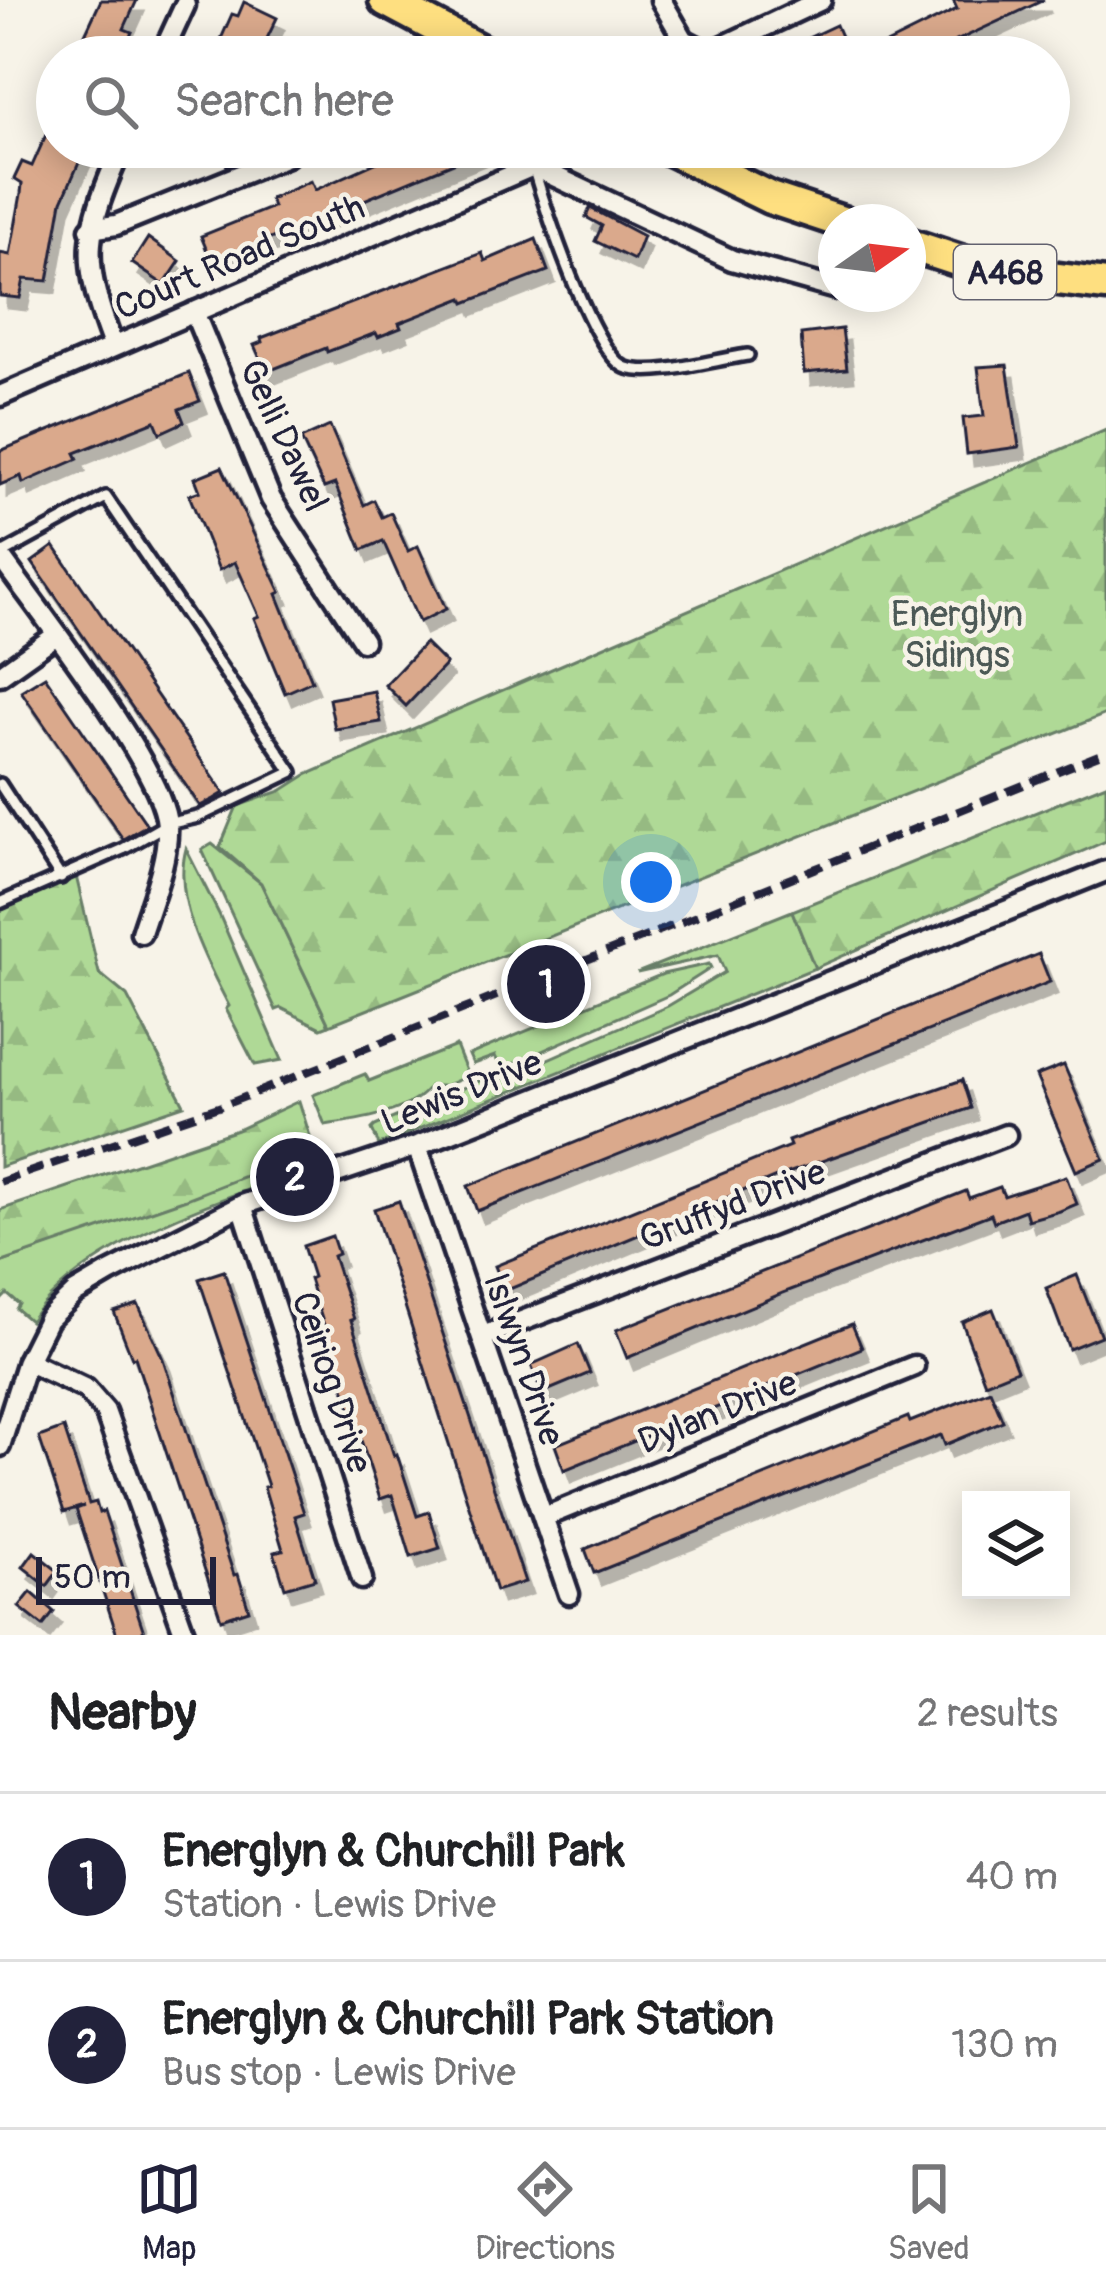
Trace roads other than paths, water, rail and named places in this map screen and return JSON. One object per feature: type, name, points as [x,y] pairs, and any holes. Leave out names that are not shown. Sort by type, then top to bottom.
[{"type":"main road","points":[[385,0],[453,36]]},
{"type":"main road","points":[[709,168],[770,198],[818,214]]},
{"type":"main road","name":"A468","points":[[926,250],[987,270],[1106,285]]},
{"type":"street","points":[[662,0],[682,36]]},
{"type":"street","points":[[745,36],[821,0]]},
{"type":"street","points":[[171,36],[185,5]]},
{"type":"street","points":[[112,345],[91,280],[90,229],[114,168]]},
{"type":"street","points":[[90,229],[116,225],[256,168]]},
{"type":"street","name":"Court Road South","points":[[0,397],[528,168]]},
{"type":"street","points":[[537,168],[732,260],[818,284]]},
{"type":"street","name":"Gelli Dawel","points":[[194,312],[271,499],[363,641]]},
{"type":"street","points":[[0,556],[149,772],[167,824],[141,933]]},
{"type":"street","points":[[0,675],[55,636]]},
{"type":"street","name":"Lewis Drive","points":[[0,1446],[27,1360],[48,1319],[75,1293],[242,1205],[417,1146],[1106,871]]},
{"type":"street","name":"Gruffyd Drive","points":[[483,1336],[1006,1135]]},
{"type":"street","name":"Islwyn Drive","points":[[417,1146],[569,1594]]},
{"type":"street","name":"Ceiriog Drive","points":[[242,1205],[362,1580]]},
{"type":"street","points":[[27,1360],[86,1389],[104,1411],[185,1635]]},
{"type":"street","name":"Dylan Drive","points":[[544,1517],[914,1366]]},
{"type":"lane","points":[[534,168],[544,208],[588,314],[615,363],[630,370],[648,370],[748,355]]},
{"type":"lane","points":[[0,556],[106,497],[292,772],[198,817],[167,824],[0,903]]},
{"type":"lane","points":[[0,784],[61,878]]},
{"type":"railway","points":[[0,1182],[227,1104],[1106,752]]},
{"type":"place","name":"Energlyn & Churchill Park","points":[[546,984]]},
{"type":"place","name":"Energlyn & Churchill Park Station","points":[[295,1177]]},
{"type":"park label","name":"Energlyn Sidings","points":[[957,634]]}]
